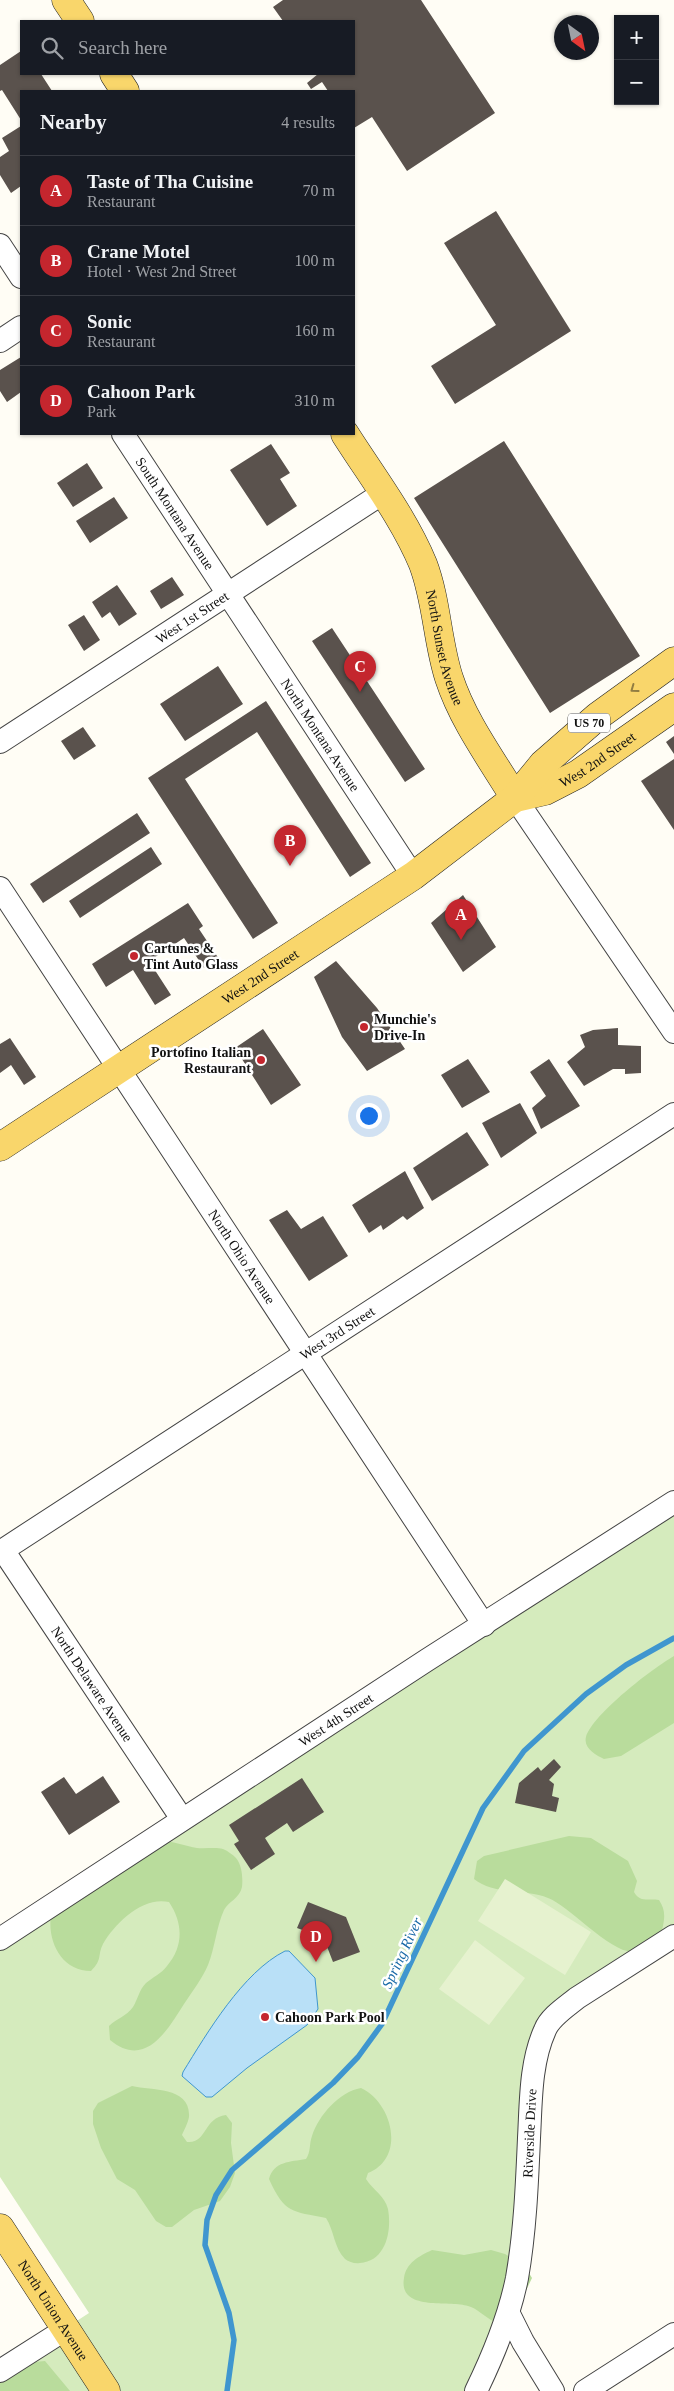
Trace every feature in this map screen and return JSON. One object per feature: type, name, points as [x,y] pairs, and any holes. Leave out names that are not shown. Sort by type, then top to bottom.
[{"type":"main road","points":[[66,0],[79,20]]},
{"type":"main road","points":[[115,75],[124,90]]},
{"type":"main road","name":"North Sunset Avenue","points":[[346,435],[383,493],[419,556],[430,583],[443,658],[453,690],[464,714],[515,798]]},
{"type":"main road","name":"West 2nd Street","points":[[0,1147],[413,876],[515,798],[543,764],[564,744],[598,716],[674,661]]},
{"type":"main road","name":"West 2nd Street","points":[[515,798],[545,791],[566,780],[674,707]]},
{"type":"main road","name":"North Union Avenue","points":[[0,2228],[106,2391]]},
{"type":"street","points":[[0,245],[20,275]]},
{"type":"street","points":[[0,341],[20,328]]},
{"type":"street","name":"South Montana Avenue","points":[[124,435],[228,594]]},
{"type":"street","name":"West 1st Street","points":[[0,742],[383,493]]},
{"type":"street","name":"North Montana Avenue","points":[[228,594],[413,876]]},
{"type":"street","points":[[515,798],[674,1032]]},
{"type":"street","name":"North Ohio Avenue","points":[[0,888],[484,1625]]},
{"type":"street","name":"West 3rd Street","points":[[2,1551],[674,1114]]},
{"type":"street","name":"West 4th Street","points":[[0,1939],[182,1819],[674,1502]]},
{"type":"street","name":"North Delaware Avenue","points":[[2,1551],[182,1819]]},
{"type":"street","name":"Riverside Drive","points":[[476,2391],[509,2314],[522,2245],[532,2091],[538,2052],[545,2029],[563,2009],[577,1998],[674,1936]]},
{"type":"street","points":[[509,2314],[552,2391]]},
{"type":"street","points":[[0,2371],[66,2329]]},
{"type":"street","points":[[584,2391],[674,2334]]},
{"type":"green space","points":[[674,1502],[674,1936],[551,2021],[522,2245],[476,2391],[0,2391],[0,2371],[89,2313],[0,2177],[0,1939]]},
{"type":"green space","points":[[674,1656],[674,1723],[621,1756],[604,1759],[591,1751],[586,1745],[586,1737],[600,1716],[611,1704],[652,1670]]},
{"type":"green space","points":[[569,1836],[591,1838],[628,1861],[637,1881],[634,1892],[636,1895],[642,1899],[659,1900],[662,1906],[664,1922],[660,1934],[654,1940],[636,1951],[627,1951],[616,1947],[548,1898],[530,1893],[500,1890],[474,1879],[477,1861],[484,1856]]},
{"type":"green space","points":[[164,1841],[197,1848],[220,1848],[227,1851],[240,1864],[242,1887],[239,1894],[224,1910],[206,1970],[197,1985],[162,2035],[154,2043],[134,2050],[123,2048],[110,2040],[109,2026],[131,2010],[146,1983],[165,1969],[173,1958],[180,1934],[174,1910],[169,1902],[159,1901],[149,1903],[131,1913],[108,1936],[103,1944],[95,1967],[91,1971],[81,1970],[72,1966],[59,1953],[51,1935],[51,1915]]},
{"type":"green space","points":[[505,1879],[591,1932],[565,1975],[478,1921]]},
{"type":"green space","points":[[475,1940],[525,1978],[489,2025],[439,1989]]},
{"type":"green space","points":[[132,2086],[169,2092],[184,2100],[188,2107],[189,2117],[182,2135],[187,2142],[193,2142],[198,2139],[209,2125],[219,2117],[226,2115],[232,2123],[231,2143],[235,2173],[230,2187],[220,2201],[194,2210],[172,2227],[166,2227],[156,2221],[135,2190],[117,2179],[101,2148],[93,2124],[93,2111],[98,2103]]},
{"type":"green space","points":[[361,2088],[372,2095],[381,2106],[391,2130],[391,2143],[387,2156],[380,2166],[368,2173],[366,2179],[386,2204],[389,2226],[385,2244],[376,2257],[369,2261],[356,2263],[345,2259],[341,2255],[326,2218],[297,2212],[285,2205],[269,2179],[271,2173],[283,2163],[306,2159],[315,2128],[325,2113],[345,2094]]},
{"type":"green space","points":[[432,2250],[464,2255],[491,2250],[505,2254],[524,2265],[532,2278],[509,2326],[493,2321],[468,2306],[427,2302],[409,2296],[404,2289],[404,2278],[407,2268],[418,2258]]},
{"type":"green space","points":[[45,2361],[70,2391],[0,2391],[0,2383],[35,2362]]},
{"type":"water","name":"Cahoon Park Pool","points":[[285,1951],[289,1951],[315,1978],[318,2009],[307,2025],[247,2068],[212,2097],[206,2097],[182,2076],[183,2072],[215,2022],[241,1988],[255,1973]]},
{"type":"building","points":[[283,0],[421,0],[495,113],[407,171],[372,117],[355,127],[355,90],[327,90],[322,82],[311,89],[307,83],[317,75],[355,75],[355,20],[282,20],[273,7]]},
{"type":"building","points":[[20,52],[20,75],[42,75],[51,90],[20,90],[20,118],[2,90],[0,91],[0,65]]},
{"type":"building","points":[[20,127],[20,187],[11,193],[0,175],[0,157],[9,151],[2,138]]},
{"type":"building","points":[[496,211],[571,331],[455,404],[431,366],[496,325],[444,243]]},
{"type":"building","points":[[20,358],[20,393],[7,402],[0,391],[0,370]]},
{"type":"building","points":[[504,441],[640,656],[550,713],[414,498]]},
{"type":"building","points":[[271,444],[290,473],[280,479],[297,506],[267,526],[230,470]]},
{"type":"building","points":[[87,463],[103,488],[73,507],[57,483]]},
{"type":"building","points":[[114,497],[128,518],[90,543],[76,521]]},
{"type":"building","points":[[172,577],[184,595],[161,609],[150,591]]},
{"type":"building","points":[[117,585],[137,614],[119,626],[110,612],[102,618],[92,602]]},
{"type":"building","points":[[84,615],[100,640],[84,651],[68,625]]},
{"type":"building","points":[[332,628],[425,769],[405,782],[312,641]]},
{"type":"building","points":[[218,666],[243,704],[185,741],[160,704]]},
{"type":"building","points":[[266,701],[371,863],[350,877],[257,732],[185,779],[278,923],[253,939],[148,778]]},
{"type":"building","points":[[83,727],[96,746],[74,760],[61,741]]},
{"type":"building","points":[[674,736],[674,754],[666,742]]},
{"type":"building","points":[[674,759],[674,830],[641,781]]},
{"type":"building","points":[[137,813],[150,833],[43,903],[30,884]]},
{"type":"building","points":[[151,847],[162,864],[80,918],[69,901]]},
{"type":"building","points":[[463,895],[496,947],[463,972],[431,923]]},
{"type":"building","points":[[188,903],[203,926],[199,929],[219,959],[204,968],[184,938],[149,961],[171,995],[155,1005],[133,970],[106,987],[92,964]]},
{"type":"building","points":[[336,961],[377,1008],[405,1049],[367,1071],[342,1037],[314,977]]},
{"type":"building","points":[[618,1028],[618,1045],[641,1046],[641,1073],[625,1074],[625,1069],[613,1069],[584,1086],[567,1062],[585,1047],[580,1035],[593,1030]]},
{"type":"building","points":[[263,1029],[301,1085],[271,1105],[235,1048]]},
{"type":"building","points":[[10,1038],[36,1077],[24,1085],[11,1065],[0,1073],[0,1044]]},
{"type":"building","points":[[468,1059],[490,1092],[462,1108],[441,1075]]},
{"type":"building","points":[[549,1059],[580,1106],[541,1129],[532,1108],[546,1096],[530,1072]]},
{"type":"building","points":[[520,1103],[537,1133],[501,1158],[482,1123]]},
{"type":"building","points":[[467,1132],[489,1165],[432,1201],[413,1168]]},
{"type":"building","points":[[405,1171],[424,1208],[407,1220],[403,1216],[383,1230],[381,1225],[369,1233],[352,1205]]},
{"type":"building","points":[[287,1210],[301,1229],[323,1216],[348,1256],[309,1281],[269,1220]]},
{"type":"building","points":[[554,1759],[561,1767],[549,1780],[554,1784],[552,1796],[559,1798],[556,1812],[515,1803],[519,1783],[538,1767],[541,1771]]},
{"type":"building","points":[[103,1776],[120,1802],[69,1835],[41,1792],[64,1777],[76,1794]]},
{"type":"building","points":[[302,1778],[324,1812],[293,1832],[287,1823],[265,1838],[275,1854],[251,1870],[234,1844],[239,1841],[229,1825]]},
{"type":"building","points":[[308,1902],[346,1917],[360,1952],[333,1962],[326,1944],[316,1935],[297,1928]]},
{"type":"waterway","name":"Spring River","points":[[227,2391],[234,2340],[229,2313],[205,2245],[207,2220],[216,2195],[232,2170],[333,2083],[358,2057],[382,2024],[483,1808],[524,1751],[586,1694],[626,1665],[674,1638]]},
{"type":"place","name":"Sonic","points":[[360,692]]},
{"type":"place","name":"Crane Motel","points":[[290,866]]},
{"type":"place","name":"Taste of Tha Cuisine","points":[[461,940]]},
{"type":"place","name":"Cartunes & Tint Auto Glass","points":[[134,956]]},
{"type":"place","name":"Munchie's Drive-In","points":[[364,1027]]},
{"type":"place","name":"Portofino Italian Restaurant","points":[[261,1060]]},
{"type":"place","name":"Cahoon Park","points":[[316,1962]]},
{"type":"place","name":"Cahoon Park Pool","points":[[265,2017]]}]
